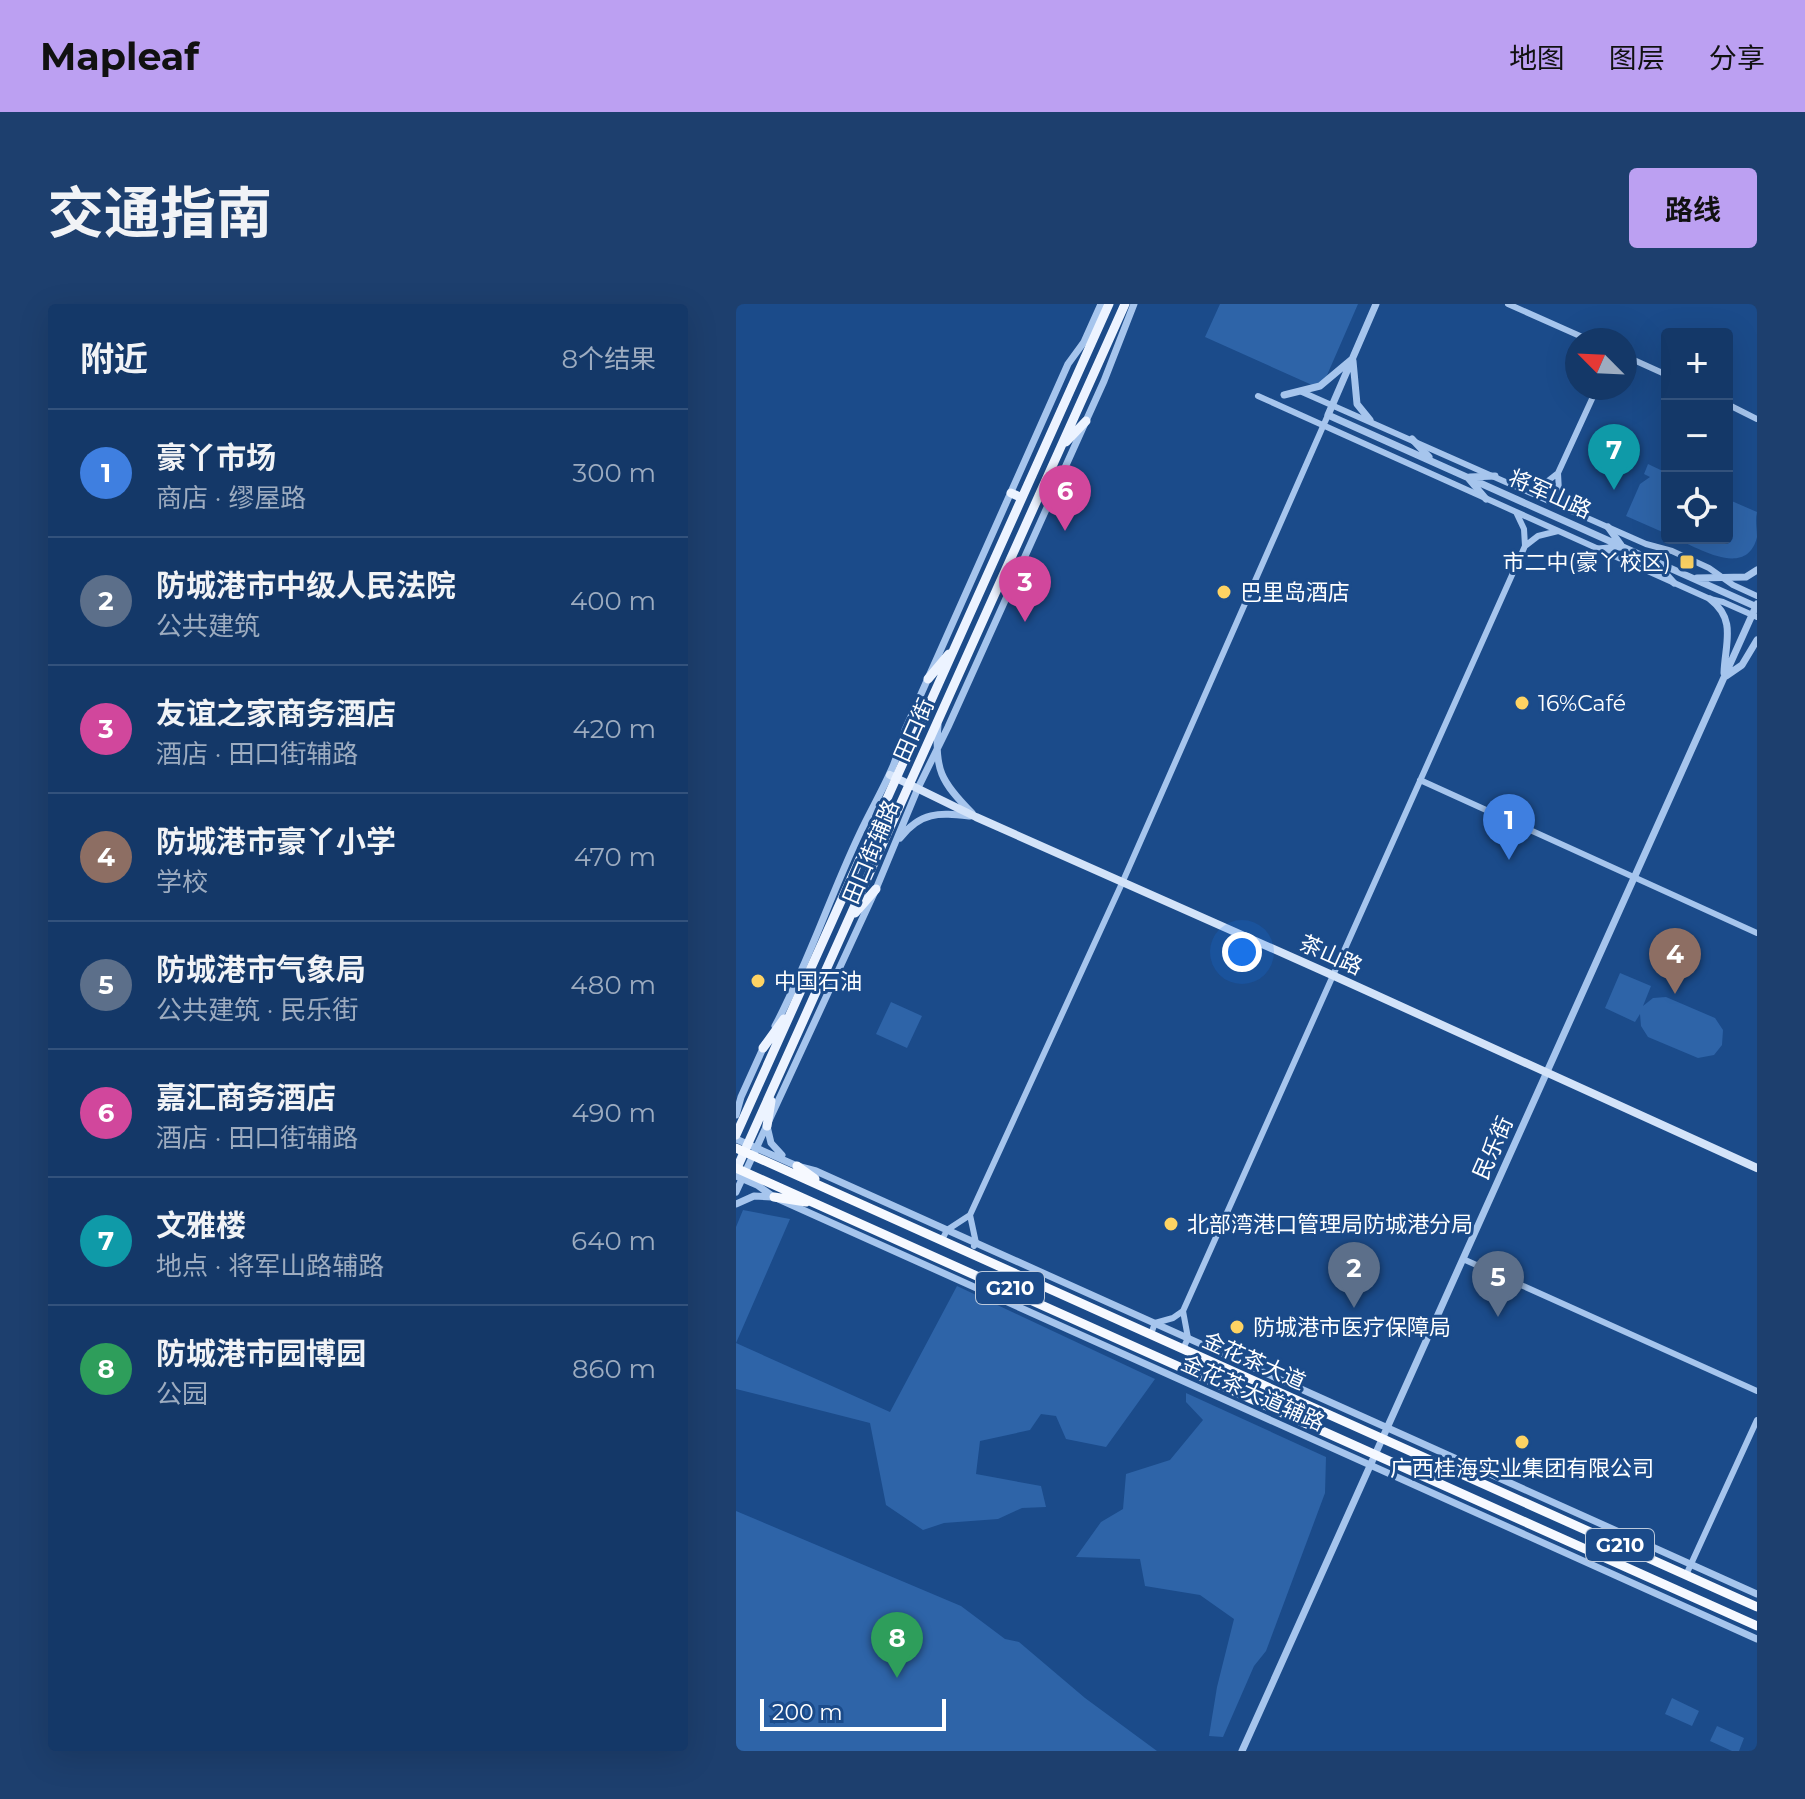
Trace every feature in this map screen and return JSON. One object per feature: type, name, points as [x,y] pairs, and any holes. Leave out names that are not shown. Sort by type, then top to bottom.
[{"type":"highway","name":"金花茶大道","points":[[748,1149],[831,1190],[1183,1349],[1385,1433],[1757,1607]]},
{"type":"highway","points":[[797,1166],[831,1190]]},
{"type":"highway","name":"金花茶大道","points":[[739,1172],[964,1268],[1757,1626]]},
{"type":"highway","points":[[774,1197],[819,1204]]},
{"type":"highway","points":[[959,1280],[964,1268]]},
{"type":"highway","points":[[1049,1321],[1055,1309]]},
{"type":"main road","name":"田口街","points":[[736,1137],[893,777],[956,646],[1109,304]]},
{"type":"main road","name":"田口街","points":[[739,1172],[772,1089],[913,786],[939,718],[1125,304]]},
{"type":"main road","points":[[1059,451],[1086,421]]},
{"type":"main road","points":[[1011,493],[1022,498]]},
{"type":"main road","points":[[928,679],[956,646]]},
{"type":"main road","name":"茶山路","points":[[893,777],[1757,1168]]},
{"type":"main road","points":[[848,922],[876,889]]},
{"type":"main road","points":[[763,1048],[798,999]]},
{"type":"main road","points":[[767,1126],[772,1089]]},
{"type":"street","name":"田口街辅路","points":[[736,1115],[738,1101],[778,1020],[861,830],[893,777],[905,730],[1068,364],[1084,342],[1101,304]]},
{"type":"street","name":"田口街辅路","points":[[748,1149],[767,1126],[876,889],[897,843],[913,786],[936,750],[1086,421],[1134,304]]},
{"type":"street","points":[[942,1240],[947,1230],[970,1215],[1123,881],[1376,304]]},
{"type":"street","points":[[1508,304],[1565,329]]},
{"type":"street","points":[[1284,395],[1320,386],[1352,359]]},
{"type":"street","points":[[1352,359],[1357,404],[1370,420]]},
{"type":"street","points":[[1637,361],[1661,372]]},
{"type":"street","points":[[1302,392],[1646,544],[1672,551],[1757,596]]},
{"type":"street","points":[[1258,396],[1754,616]]},
{"type":"street","points":[[1526,490],[1544,484],[1558,473],[1591,400]]},
{"type":"street","points":[[1733,407],[1757,419]]},
{"type":"street","name":"将军山路","points":[[1328,415],[1757,606]]},
{"type":"street","points":[[1412,439],[1433,461]]},
{"type":"street","points":[[1558,473],[1559,492],[1569,509]]},
{"type":"street","points":[[1468,477],[1495,476]]},
{"type":"street","points":[[1468,477],[1486,499]]},
{"type":"street","points":[[1151,1334],[1155,1323],[1173,1318],[1183,1311],[1525,546],[1524,529],[1515,512]]},
{"type":"street","points":[[1598,549],[1622,546],[1608,527]]},
{"type":"street","points":[[1525,546],[1538,536],[1558,531]]},
{"type":"street","points":[[1655,561],[1674,583]]},
{"type":"street","points":[[1692,578],[1746,577],[1757,570]]},
{"type":"street","points":[[1710,599],[1726,616],[1729,627],[1724,677]]},
{"type":"street","name":"民乐街","points":[[1242,1751],[1757,606]]},
{"type":"street","points":[[1724,677],[1742,665],[1757,640]]},
{"type":"street","points":[[939,718],[936,750],[948,789],[976,817]]},
{"type":"street","points":[[1420,780],[1757,933]]},
{"type":"street","points":[[897,843],[912,823],[939,813],[976,817]]},
{"type":"street","points":[[767,1126],[777,1152],[797,1166]]},
{"type":"street","name":"金花茶大道辅路","points":[[736,1137],[748,1149],[816,1171],[1188,1338],[1385,1433],[1757,1594]]},
{"type":"street","points":[[736,1192],[739,1172]]},
{"type":"street","name":"金花茶大道辅路","points":[[739,1172],[774,1197],[1757,1639]]},
{"type":"street","points":[[736,1204],[754,1196],[774,1197]]},
{"type":"street","points":[[970,1215],[976,1243],[971,1253]]},
{"type":"street","points":[[1463,1259],[1757,1391]]},
{"type":"street","points":[[1183,1311],[1188,1338],[1183,1349]]},
{"type":"street","points":[[1170,1375],[1176,1364]]},
{"type":"street","points":[[1686,1575],[1757,1420]]},
{"type":"shaded area","points":[[1220,304],[1358,304],[1321,389],[1205,337]]},
{"type":"shaded area","points":[[1648,464],[1661,470],[1661,531],[1626,516],[1640,484],[1650,477],[1644,474]]},
{"type":"shaded area","points":[[1733,502],[1757,512],[1757,537],[1752,550],[1733,558],[1708,553],[1688,544],[1733,544]]},
{"type":"shaded area","points":[[1620,973],[1651,986],[1643,1006],[1653,998],[1666,997],[1715,1018],[1723,1030],[1722,1045],[1714,1055],[1698,1058],[1648,1037],[1641,1026],[1640,1014],[1635,1022],[1605,1008]]},
{"type":"shaded area","points":[[891,1002],[922,1016],[907,1048],[876,1034]]},
{"type":"shaded area","points":[[743,1210],[790,1219],[736,1343],[736,1227]]},
{"type":"shaded area","points":[[957,1286],[1155,1379],[1106,1447],[1066,1439],[1056,1416],[1041,1414],[1030,1430],[980,1441],[976,1474],[1041,1486],[1046,1507],[1022,1508],[998,1519],[944,1523],[923,1530],[886,1505],[870,1423],[736,1389],[736,1343],[890,1412]]},
{"type":"shaded area","points":[[1186,1393],[1326,1457],[1325,1493],[1266,1651],[1254,1666],[1223,1737],[1209,1736],[1217,1687],[1234,1619],[1200,1595],[1145,1586],[1140,1559],[1076,1557],[1101,1522],[1123,1509],[1126,1474],[1170,1460],[1203,1420],[1186,1402]]},
{"type":"shaded area","points":[[736,1511],[961,1606],[1005,1639],[1019,1642],[1085,1698],[1157,1751],[736,1751]]},
{"type":"shaded area","points":[[1672,1698],[1699,1711],[1692,1726],[1665,1714]]},
{"type":"shaded area","points":[[1717,1726],[1744,1738],[1739,1751],[1710,1741]]},
{"type":"place","name":"文雅楼","points":[[1614,490]]},
{"type":"place","name":"嘉汇商务酒店","points":[[1065,531]]},
{"type":"place","name":"市二中(豪丫校区)","points":[[1687,562]]},
{"type":"place","name":"巴里岛酒店","points":[[1224,592]]},
{"type":"place","name":"友谊之家商务酒店","points":[[1025,622]]},
{"type":"place","name":"16%Café","points":[[1522,703]]},
{"type":"place","name":"豪丫市场","points":[[1509,860]]},
{"type":"place","name":"中国石油","points":[[758,981]]},
{"type":"place","name":"防城港市豪丫小学","points":[[1675,994]]},
{"type":"place","name":"北部湾港口管理局防城港分局","points":[[1171,1224]]},
{"type":"place","name":"防城港市中级人民法院","points":[[1354,1308]]},
{"type":"place","name":"防城港市气象局","points":[[1498,1317]]},
{"type":"place","name":"防城港市医疗保障局","points":[[1237,1327]]},
{"type":"place","name":"广西桂海实业集团有限公司","points":[[1522,1442]]},
{"type":"place","name":"防城港市园博园","points":[[897,1678]]}]
